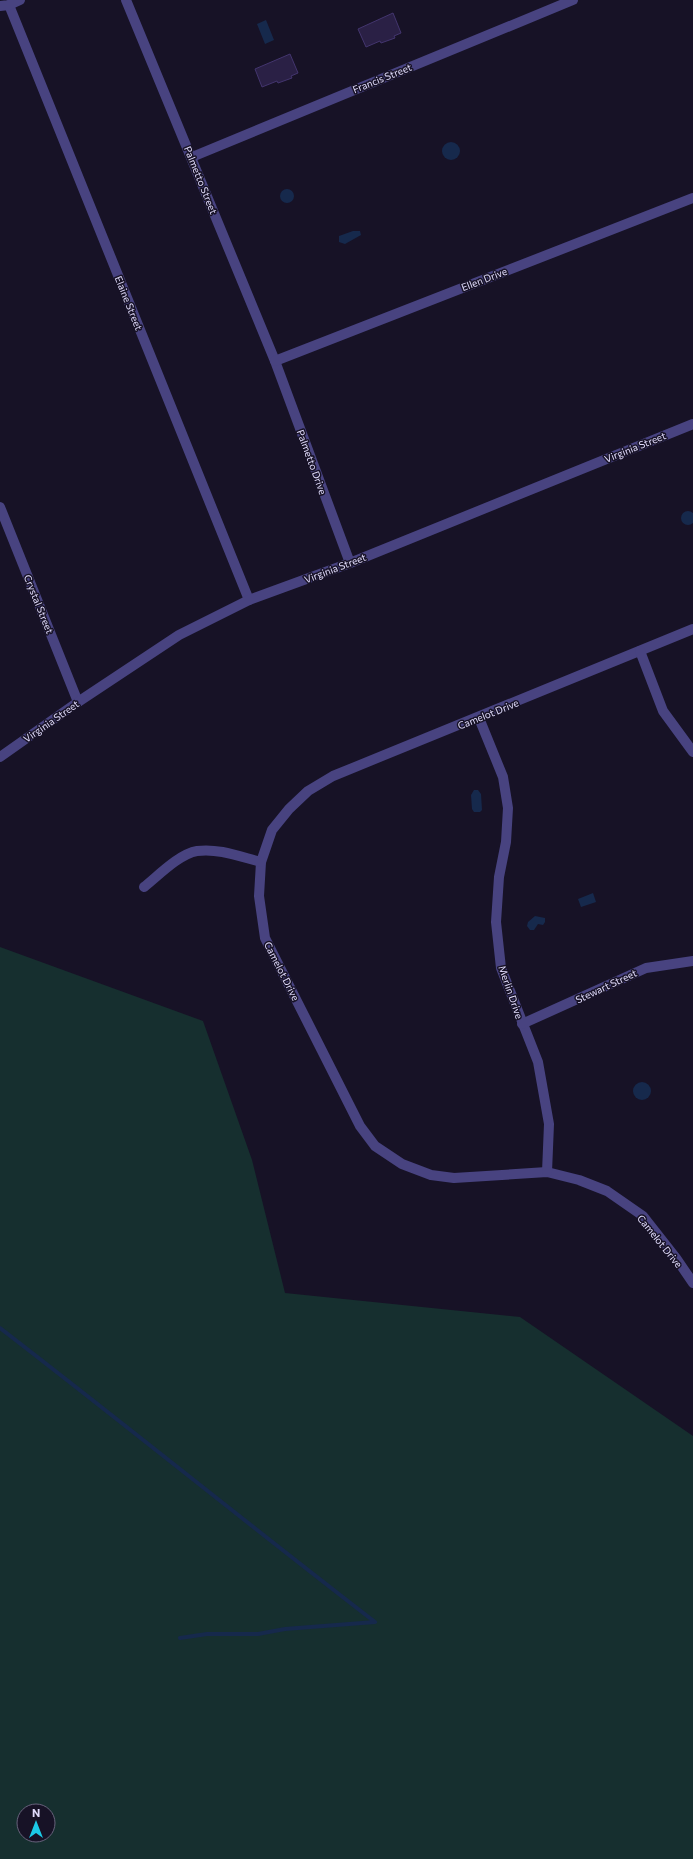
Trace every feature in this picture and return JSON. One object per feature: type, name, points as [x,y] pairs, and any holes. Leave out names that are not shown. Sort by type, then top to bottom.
[{"type":"street","points":[[4,6],[20,0]]},
{"type":"street","name":"Palmetto Street","points":[[126,0],[275,360]]},
{"type":"street","name":"Francis Street","points":[[192,157],[573,0]]},
{"type":"street","name":"Elaine Street","points":[[4,6],[249,600]]},
{"type":"street","name":"Ellen Drive","points":[[275,360],[693,198]]},
{"type":"street","name":"Palmetto Drive","points":[[275,360],[350,563]]},
{"type":"street","name":"Virginia Street","points":[[0,757],[78,702],[179,635],[249,600],[350,563],[693,424]]},
{"type":"street","name":"Crystal Street","points":[[0,507],[78,702]]},
{"type":"street","name":"Camelot Drive","points":[[693,629],[479,718],[333,776],[308,791],[289,809],[272,830],[261,862],[259,896],[265,938],[360,1126],[375,1146],[402,1164],[431,1175],[454,1178],[547,1172],[579,1180],[607,1191],[643,1216],[676,1258],[693,1283]]},
{"type":"street","points":[[640,651],[663,711],[693,752]]},
{"type":"street","name":"Merlin Drive","points":[[479,718],[503,778],[508,808],[506,842],[499,877],[496,922],[501,968],[538,1062],[549,1124],[547,1172]]},
{"type":"street","points":[[144,887],[176,861],[197,851],[220,851],[261,862]]},
{"type":"street","name":"Stewart Street","points":[[522,1024],[646,968],[693,961]]},
{"type":"green space","points":[[0,947],[203,1021],[252,1160],[285,1293],[520,1317],[693,1436],[693,1859],[0,1859]]},
{"type":"water","points":[[266,20],[274,40],[265,44],[257,24]]},
{"type":"water","points":[[447,142],[455,142],[460,147],[458,158],[455,160],[447,160],[442,155],[442,147]]},
{"type":"water","points":[[284,189],[290,189],[294,193],[294,199],[290,203],[284,203],[280,199],[280,193]]},
{"type":"water","points":[[353,231],[360,231],[361,235],[345,244],[339,242],[339,236]]},
{"type":"water","points":[[688,511],[693,513],[695,518],[693,523],[688,525],[683,523],[681,518],[683,513]]},
{"type":"water","points":[[474,790],[478,790],[481,794],[482,810],[480,812],[474,812],[472,809],[471,795]]},
{"type":"water","points":[[593,893],[596,902],[581,907],[578,899]]},
{"type":"water","points":[[535,916],[545,918],[545,922],[543,925],[538,924],[534,930],[530,930],[527,926],[528,922]]},
{"type":"water","points":[[638,1082],[646,1082],[651,1087],[649,1098],[646,1100],[638,1100],[633,1095],[633,1087]]},
{"type":"building","points":[[393,13],[401,33],[394,36],[395,38],[381,43],[380,41],[366,47],[358,29]]},
{"type":"building","points":[[290,54],[298,73],[291,76],[292,78],[278,83],[277,81],[262,87],[255,69]]},
{"type":"waterway","points":[[0,1328],[375,1622],[285,1629],[258,1634],[207,1634],[180,1638]]}]
